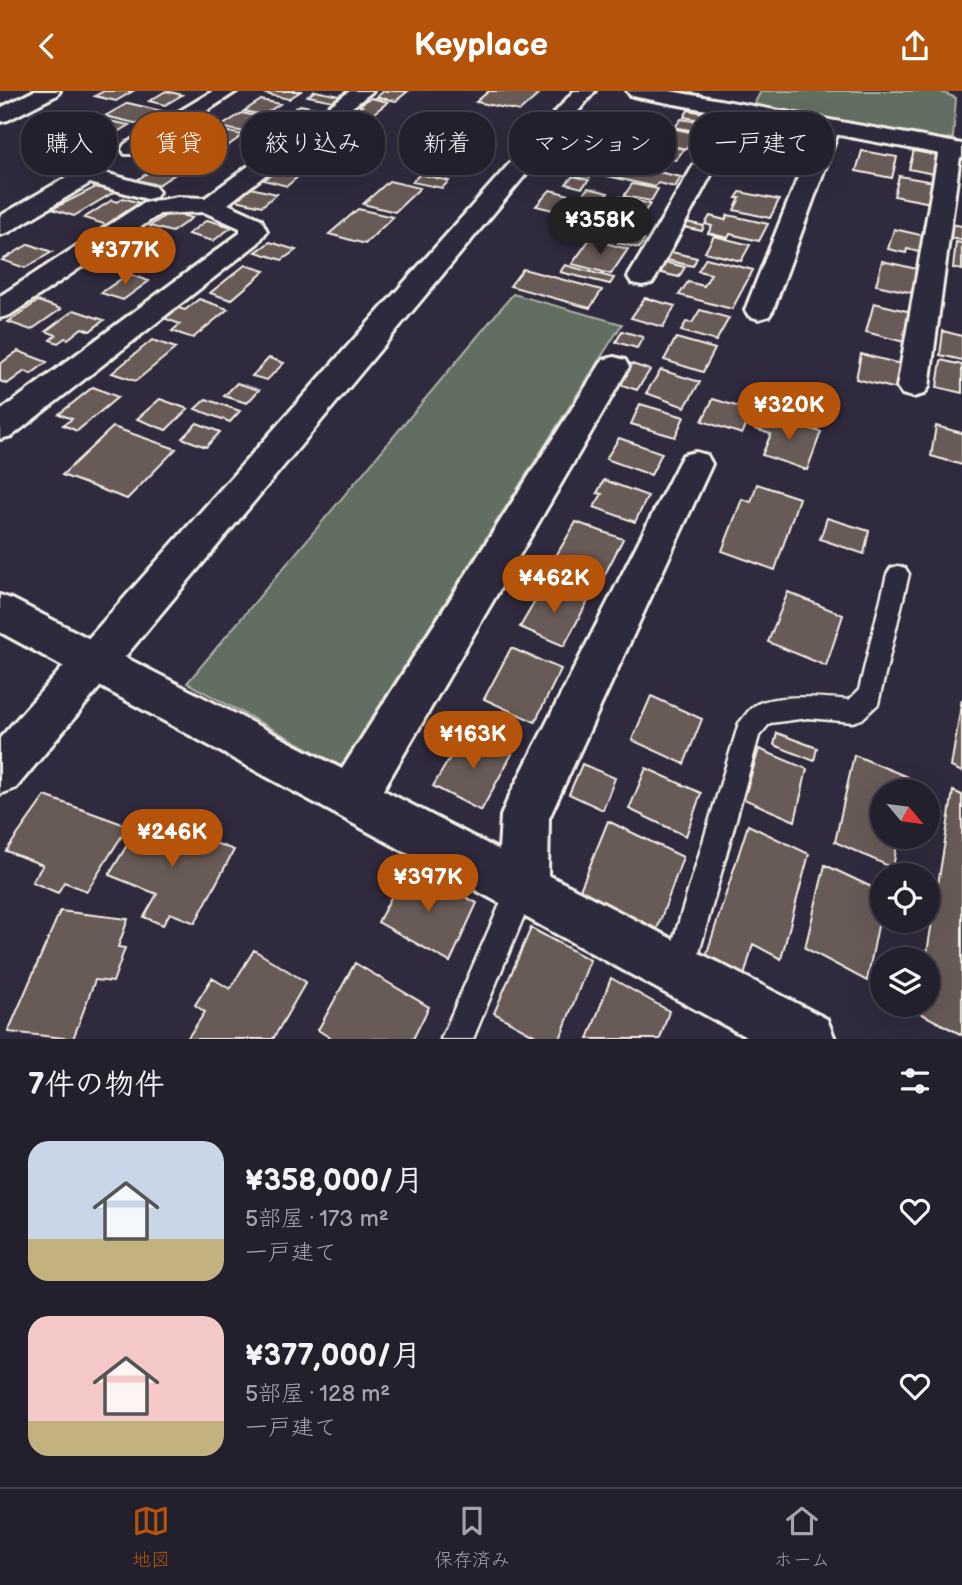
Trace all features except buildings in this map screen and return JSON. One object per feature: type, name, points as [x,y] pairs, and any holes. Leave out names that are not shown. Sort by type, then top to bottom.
[{"type":"street","points":[[1,116],[50,91]]},
{"type":"street","points":[[192,112],[226,91]]},
{"type":"street","points":[[211,205],[363,91]]},
{"type":"street","points":[[0,772],[585,91]]},
{"type":"street","points":[[637,91],[747,112]]},
{"type":"street","points":[[642,277],[736,110]]},
{"type":"street","points":[[834,128],[956,150],[913,387]]},
{"type":"street","points":[[759,310],[811,175]]},
{"type":"street","points":[[0,227],[87,176],[147,192]]},
{"type":"street","points":[[0,309],[152,208],[169,204],[211,205],[253,223],[254,231],[250,238],[0,428]]},
{"type":"street","points":[[352,797],[614,367]]},
{"type":"street","points":[[522,887],[525,816],[695,464]]},
{"type":"street","points":[[0,612],[807,1039]]},
{"type":"lane","points":[[678,971],[748,731],[763,713],[808,707],[853,711],[870,696],[898,574]]},
{"type":"lane","points":[[457,1039],[522,887]]},
{"type":"green space","points":[[761,91],[939,91],[956,98],[953,138],[930,140],[834,123],[834,112],[774,112],[752,108]]},
{"type":"green space","points":[[513,294],[622,324],[341,766],[187,683]]}]
